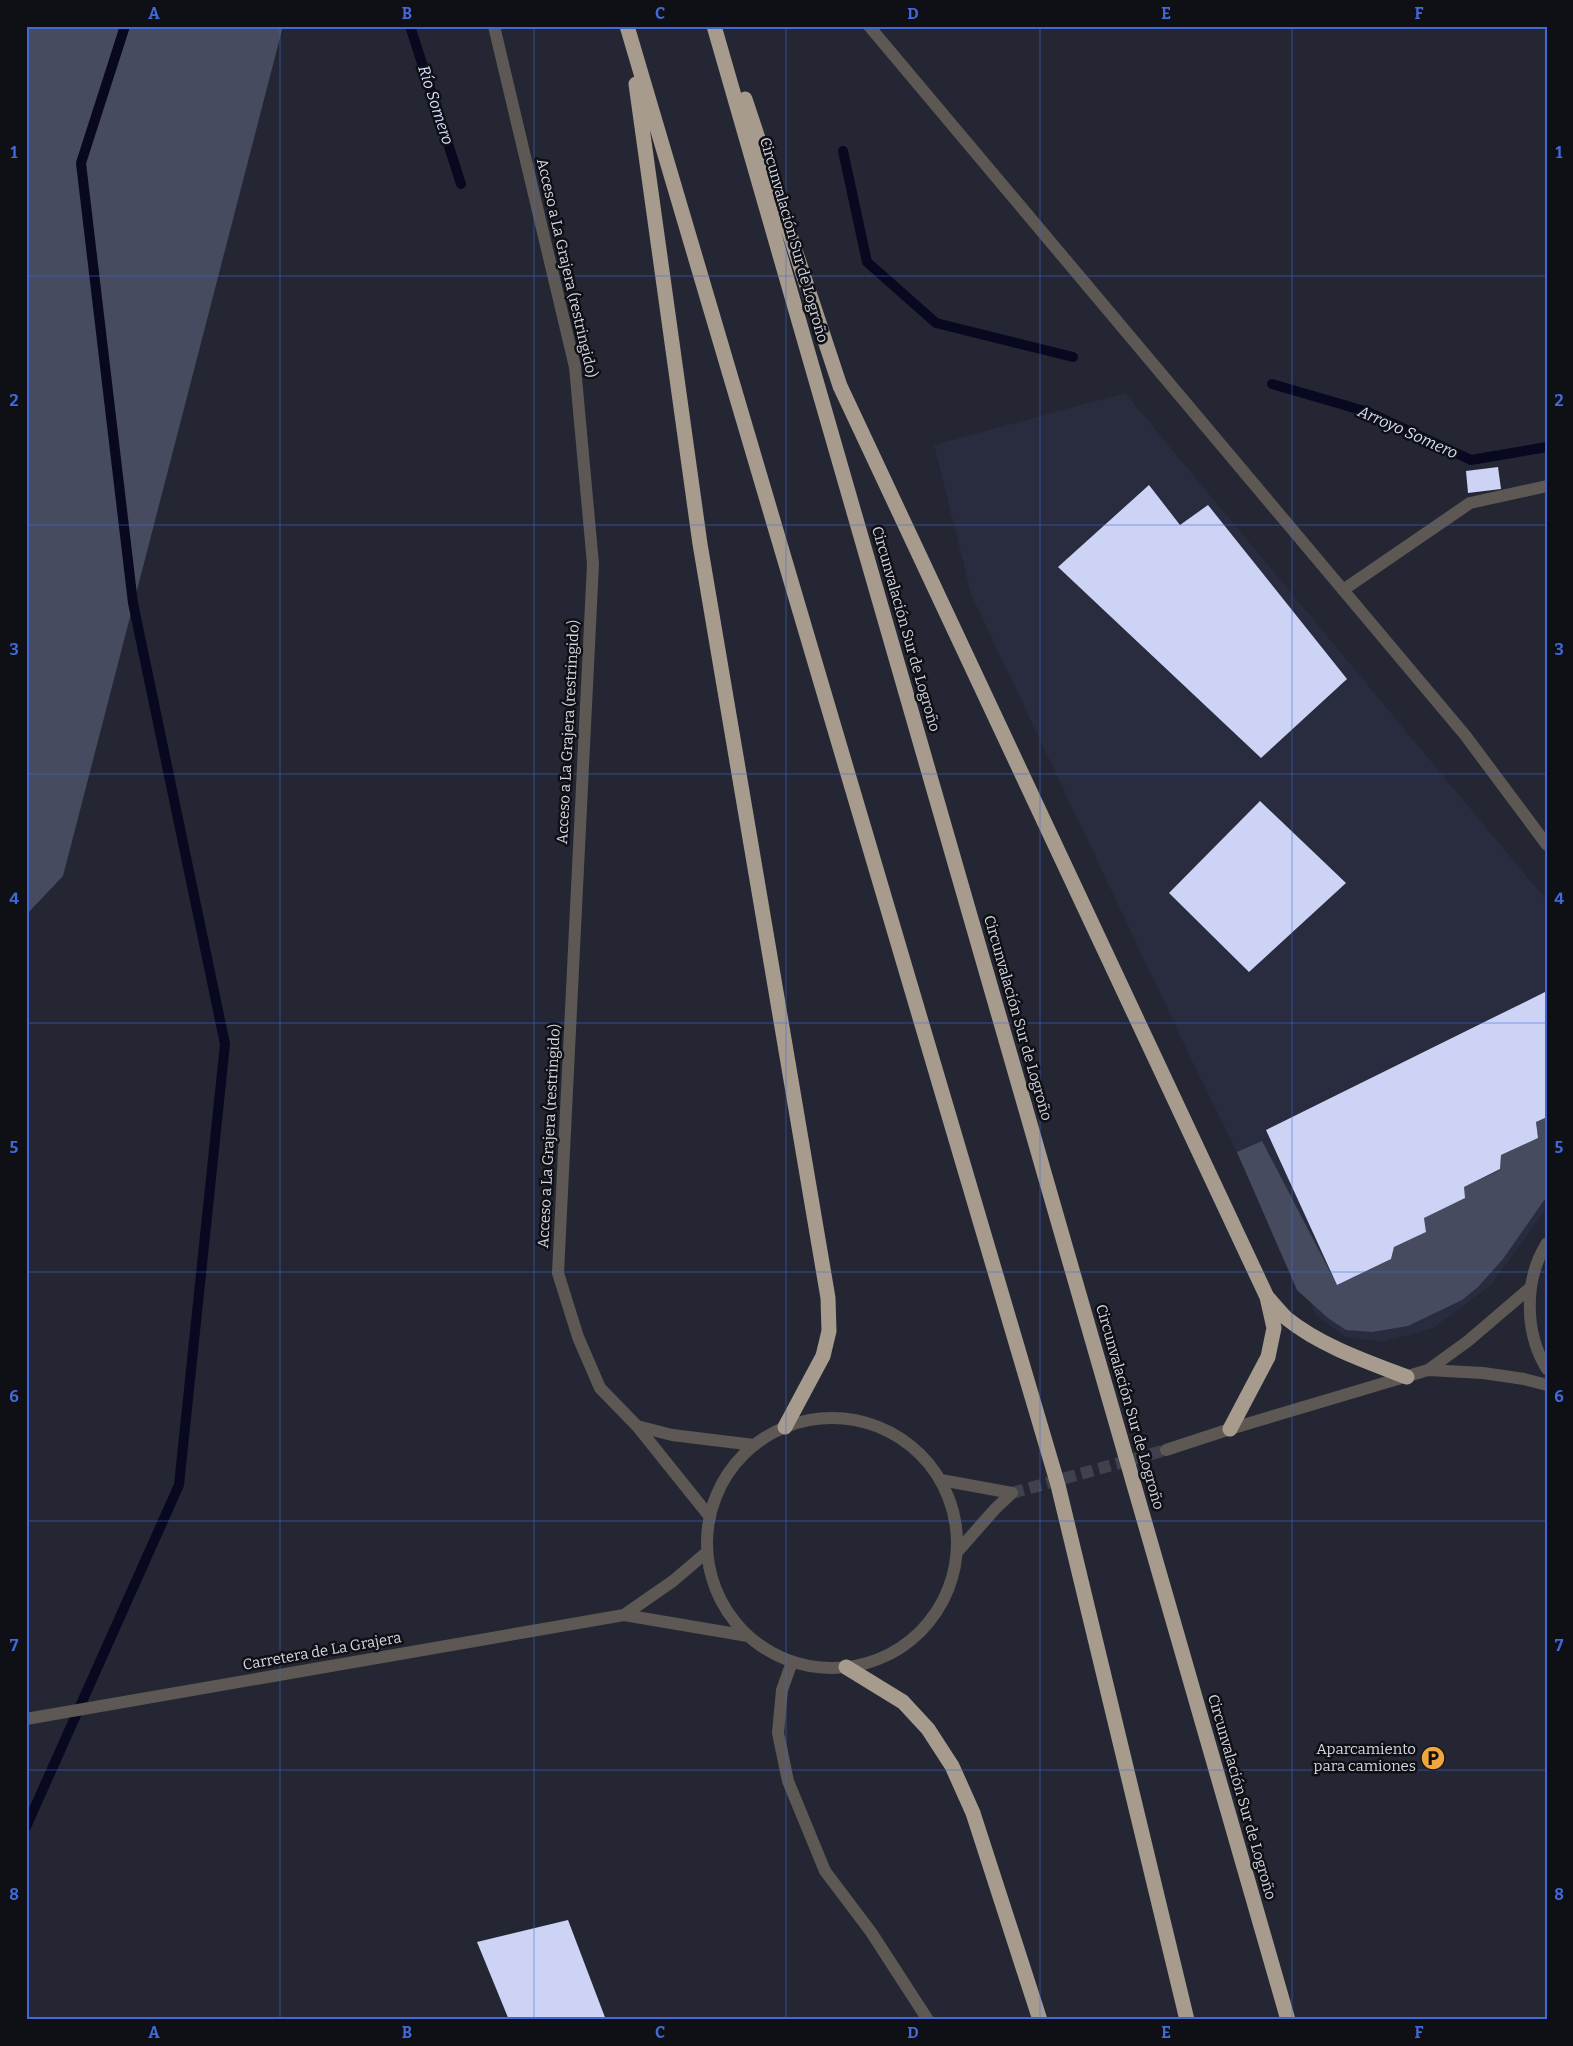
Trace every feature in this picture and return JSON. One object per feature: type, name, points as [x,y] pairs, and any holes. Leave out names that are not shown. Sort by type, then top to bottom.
[{"type":"highway","name":"Circunvalación Sur de Logroño","points":[[714,26],[1288,2020]]},
{"type":"highway","points":[[722,26],[840,386],[1267,1297],[1274,1328],[1268,1357],[1230,1429]]},
{"type":"highway","points":[[628,30],[700,544],[828,1298],[829,1331],[823,1356],[785,1427]]},
{"type":"highway","points":[[628,30],[1058,1485],[1187,2020]]},
{"type":"highway","points":[[1267,1297],[1286,1317],[1320,1340],[1360,1359],[1407,1376]]},
{"type":"highway","points":[[846,1667],[903,1702],[928,1729],[952,1766],[988,1858],[1040,2020]]},
{"type":"street","name":"Acceso a La Grajera (restringido)","points":[[494,26],[576,368],[593,564],[558,1273],[578,1337],[600,1388],[636,1426],[710,1517]]},
{"type":"street","points":[[869,26],[1465,735],[1547,845]]},
{"type":"street","points":[[1343,590],[1470,503],[1547,486]]},
{"type":"street","points":[[1547,1243],[1540,1254],[1530,1288],[1530,1323],[1540,1358],[1547,1369]]},
{"type":"street","points":[[1428,1370],[1468,1341],[1530,1288]]},
{"type":"street","points":[[1166,1450],[1428,1370],[1483,1373],[1524,1379],[1547,1385]]},
{"type":"street","points":[[819,1418],[856,1419],[890,1430],[919,1452],[941,1480],[955,1514],[958,1551],[946,1596],[918,1634],[900,1648],[879,1659],[846,1667],[813,1667],[792,1662],[769,1652],[748,1636],[728,1612],[713,1584],[707,1552],[707,1534],[718,1489],[734,1465],[754,1444],[785,1427],[819,1418]]},
{"type":"street","points":[[636,1426],[672,1435],[754,1444]]},
{"type":"street","points":[[941,1480],[1012,1493],[995,1508],[958,1551]]},
{"type":"street","name":"Carretera de La Grajera","points":[[624,1615],[673,1581],[707,1552]]},
{"type":"street","name":"Carretera de La Grajera","points":[[26,1719],[624,1615],[748,1636]]},
{"type":"street","points":[[792,1662],[782,1690],[778,1733],[788,1780],[825,1871],[871,1932],[928,2020]]},
{"type":"shaded area","points":[[26,26],[283,26],[63,876],[26,915]]},
{"type":"shaded area","points":[[1125,393],[1547,901],[1547,1208],[1490,1286],[1433,1328],[1383,1342],[1346,1337],[1317,1316],[1194,1065],[971,594],[934,445]]},
{"type":"shaded area","points":[[1547,1117],[1547,1196],[1503,1259],[1478,1287],[1462,1300],[1408,1326],[1372,1332],[1346,1330],[1328,1318],[1297,1290],[1237,1152],[1262,1141],[1337,1285],[1391,1259],[1394,1247],[1426,1232],[1424,1218],[1464,1198],[1464,1187],[1500,1170],[1501,1155],[1538,1138],[1536,1122]]},
{"type":"building","points":[[1498,467],[1501,489],[1468,493],[1466,471]]},
{"type":"building","points":[[1149,485],[1180,525],[1208,505],[1347,679],[1261,758],[1058,567]]},
{"type":"building","points":[[1260,801],[1346,883],[1249,972],[1169,893]]},
{"type":"building","points":[[1547,991],[1547,1117],[1536,1122],[1538,1138],[1501,1155],[1500,1169],[1464,1187],[1465,1198],[1424,1218],[1426,1232],[1394,1247],[1391,1259],[1337,1285],[1266,1130]]},
{"type":"building","points":[[568,1920],[606,2020],[509,2020],[477,1942]]},
{"type":"waterway","points":[[26,1827],[179,1485],[225,1044],[133,603],[81,163],[125,26]]},
{"type":"waterway","name":"Río Somero","points":[[410,26],[461,184]]},
{"type":"waterway","points":[[843,151],[867,262],[936,323],[1073,357]]},
{"type":"waterway","name":"Arroyo Somero","points":[[1272,384],[1368,412],[1471,460],[1547,447]]},
{"type":"tunnel","points":[[1012,1493],[1166,1450]]},
{"type":"place","name":"Aparcamiento para camiones","points":[[1433,1758]]}]
